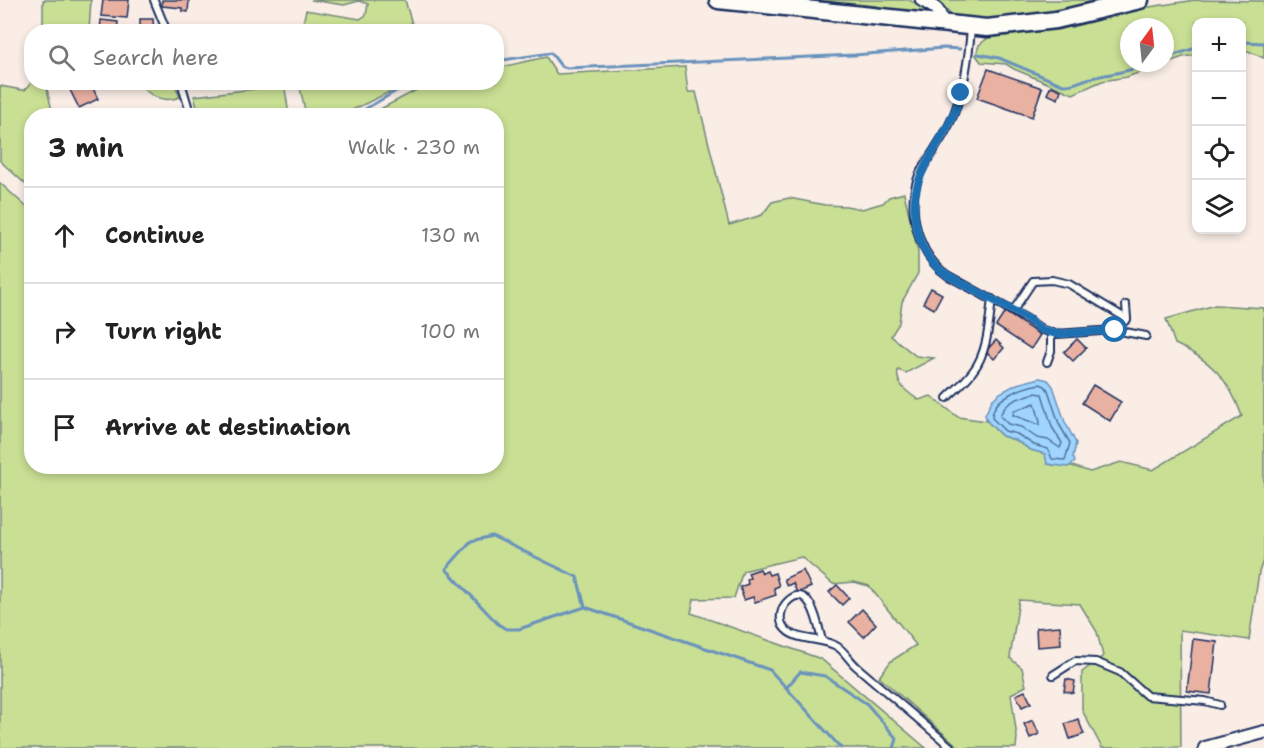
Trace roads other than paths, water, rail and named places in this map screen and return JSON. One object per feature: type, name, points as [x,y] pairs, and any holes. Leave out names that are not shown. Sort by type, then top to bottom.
[{"type":"street","points":[[718,0],[971,28],[1026,25],[1081,15],[1140,0]]},
{"type":"street","points":[[922,0],[939,10],[941,24]]},
{"type":"street","points":[[1205,748],[1264,732]]},
{"type":"lane","points":[[154,0],[164,24]]},
{"type":"lane","points":[[971,28],[965,76],[957,106],[920,174],[916,186],[914,213],[920,240],[927,256],[937,268],[1042,330],[1074,333],[1115,330],[1146,336]]},
{"type":"lane","points":[[184,90],[189,108]]},
{"type":"lane","points":[[1013,311],[1033,281],[1052,280],[1069,284],[1127,319]]},
{"type":"lane","points":[[947,398],[974,370],[981,355],[987,335],[992,299]]},
{"type":"lane","points":[[1126,305],[1127,319]]},
{"type":"lane","points":[[1115,330],[1127,319]]},
{"type":"lane","points":[[1047,362],[1051,351],[1051,332]]},
{"type":"lane","points":[[822,641],[813,607],[801,597],[793,597],[787,602],[780,618],[788,631],[800,637],[822,641],[837,647],[952,748]]},
{"type":"lane","points":[[1053,675],[1075,661],[1096,662],[1120,672],[1147,696],[1205,701],[1220,705]]},
{"type":"water","points":[[1040,378],[1048,380],[1053,386],[1065,422],[1076,443],[1073,457],[1075,462],[1068,467],[1047,464],[1045,454],[1002,436],[987,421],[985,415],[992,400],[1000,393],[1017,384]]},
{"type":"waterway","points":[[1246,42],[1264,43]]},
{"type":"waterway","points":[[504,60],[551,53],[561,66],[567,68],[960,49]]},
{"type":"waterway","points":[[1174,55],[1192,49]]},
{"type":"waterway","points":[[978,54],[999,58],[1063,85],[1120,72]]},
{"type":"waterway","points":[[367,108],[398,90]]},
{"type":"waterway","points":[[585,607],[577,577],[492,536],[471,541],[446,569],[498,624],[506,629],[519,629],[585,607],[770,670],[841,748]]},
{"type":"waterway","points":[[787,687],[800,672],[825,676],[867,704],[897,739],[894,748]]}]
